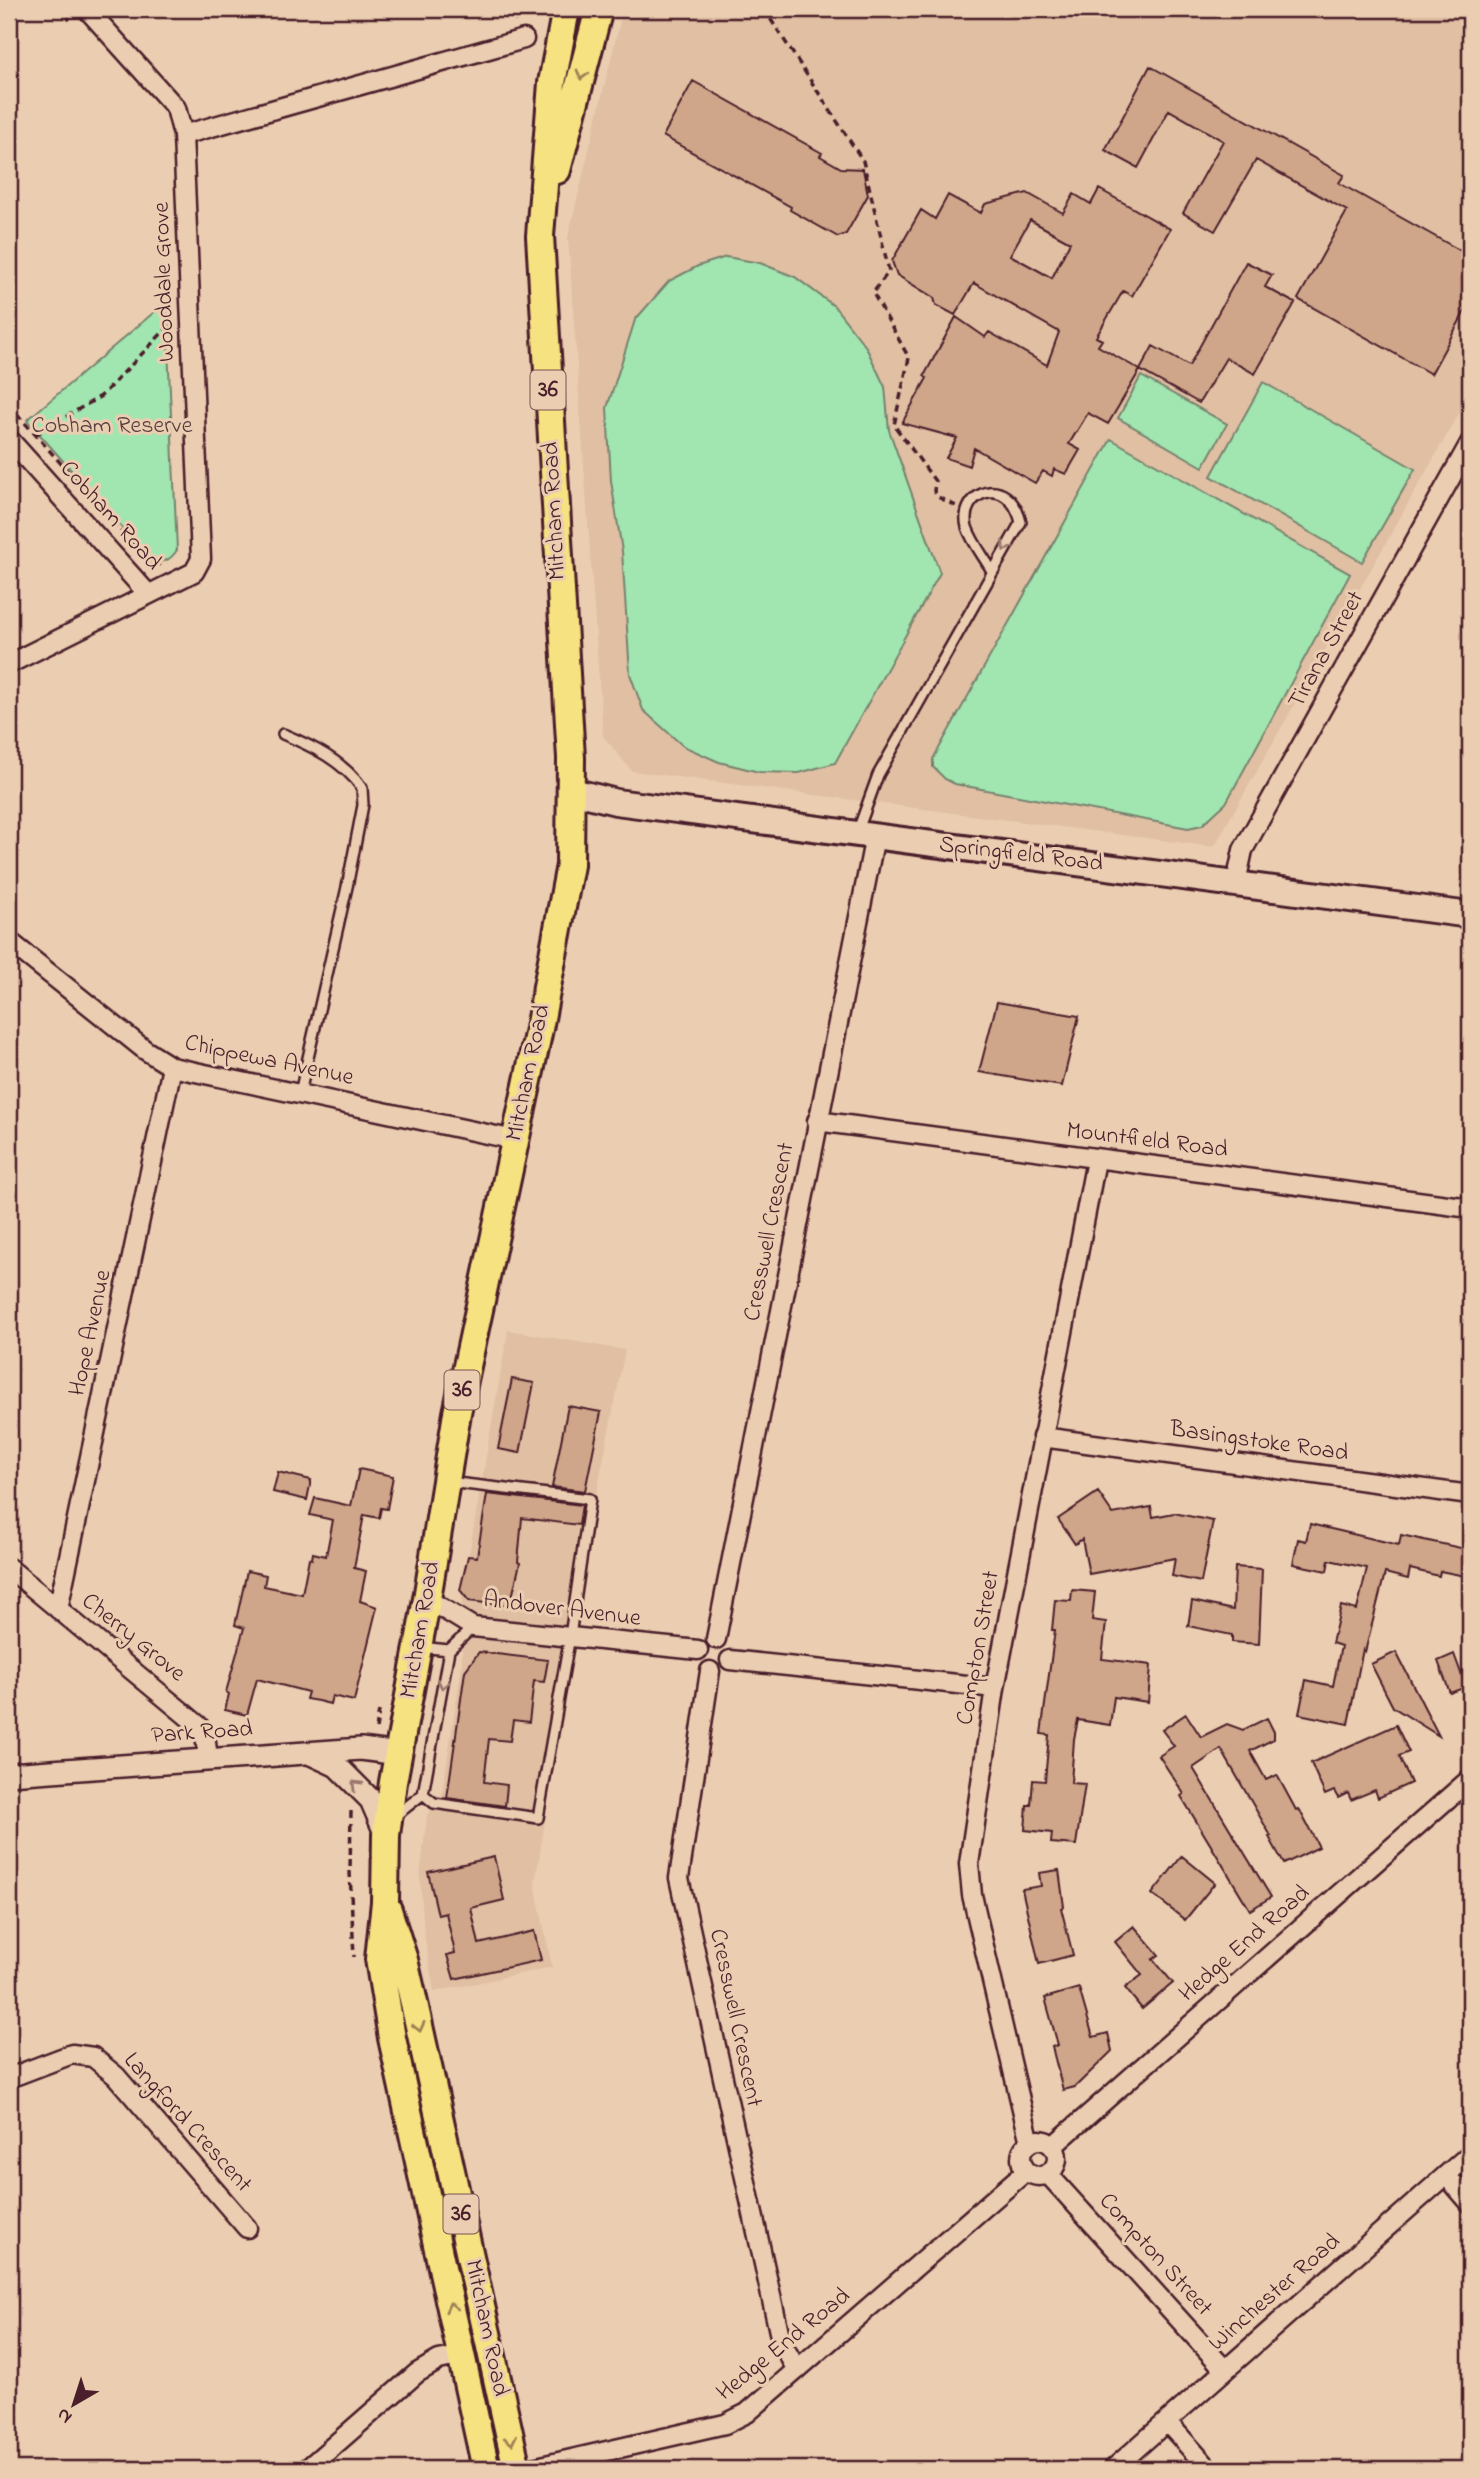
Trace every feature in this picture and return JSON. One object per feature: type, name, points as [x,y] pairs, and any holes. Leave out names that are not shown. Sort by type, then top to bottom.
[{"type":"main road","name":"Mitcham Road","points":[[486,2469],[390,2025],[379,1959],[385,1902],[387,1828],[457,1413],[539,1029],[570,865],[572,791],[540,236],[552,83],[568,9]]},
{"type":"main road","name":"Mitcham Road","points":[[540,236],[598,13]]},
{"type":"main road","name":"Springfield Road","points":[[572,791],[616,802],[1470,915]]},
{"type":"main road","name":"Mitcham Road","points":[[385,1902],[409,1982],[517,2469]]},
{"type":"main road","points":[[462,2356],[492,2351]]},
{"type":"street","name":"Wooddale Grove","points":[[9,664],[194,572],[201,559],[183,135],[176,108],[87,9]]},
{"type":"street","points":[[568,9],[598,13]]},
{"type":"street","points":[[183,135],[524,39]]},
{"type":"street","name":"Cobham Road","points":[[9,439],[148,594]]},
{"type":"street","name":"Tirana Street","points":[[1236,883],[1243,850],[1470,443]]},
{"type":"street","name":"Cresswell Crescent","points":[[716,1639],[817,1121],[866,835]]},
{"type":"street","name":"Chippewa Avenue","points":[[9,941],[145,1050],[172,1067],[515,1140]]},
{"type":"street","name":"Hope Avenue","points":[[58,1609],[172,1067]]},
{"type":"street","name":"Mountfield Road","points":[[817,1121],[1470,1208]]},
{"type":"street","name":"Compton Street","points":[[1030,2143],[972,1895],[969,1864],[995,1688],[1096,1160]]},
{"type":"street","name":"Basingstoke Road","points":[[1042,1437],[1470,1495]]},
{"type":"street","name":"Cherry Grove","points":[[9,1568],[198,1725],[205,1735],[208,1758]]},
{"type":"street","name":"Andover Avenue","points":[[427,1600],[473,1627],[698,1650]]},
{"type":"street","points":[[716,1639],[730,1648],[728,1665],[720,1671],[710,1671],[701,1665],[697,1656],[698,1650],[703,1642],[716,1639]]},
{"type":"street","points":[[730,1660],[995,1688]]},
{"type":"street","name":"Cresswell Crescent","points":[[710,1671],[679,1878],[779,2332],[783,2347],[797,2370]]},
{"type":"street","name":"Park Road","points":[[9,1774],[307,1752],[372,1749],[399,1754]]},
{"type":"street","points":[[307,1752],[337,1766],[371,1800],[387,1828]]},
{"type":"street","name":"Hedge End Road","points":[[1052,2146],[1470,1779]]},
{"type":"street","name":"Langford Crescent","points":[[9,2078],[72,2054],[93,2057],[116,2076],[247,2228]]},
{"type":"street","points":[[1042,2141],[1052,2146],[1057,2161],[1048,2174],[1037,2176],[1026,2171],[1021,2156],[1030,2143],[1042,2141]]},
{"type":"street","name":"Winchester Road","points":[[1113,2469],[1470,2154]]},
{"type":"street","name":"Hedge End Road","points":[[528,2469],[725,2424],[747,2413],[1026,2171]]},
{"type":"street","name":"Compton Street","points":[[1048,2174],[1225,2370]]},
{"type":"street","points":[[1446,2175],[1470,2203]]},
{"type":"street","points":[[307,2469],[417,2373],[439,2360],[462,2356]]},
{"type":"street","points":[[1167,2422],[1209,2469]]},
{"type":"street","points":[[587,2455],[600,2469]]},
{"type":"lane","points":[[866,835],[878,775],[1021,522],[1012,501],[1000,493],[989,491],[977,496],[968,506],[967,525],[992,571]]},
{"type":"lane","points":[[283,734],[310,745],[343,767],[362,788],[363,805],[300,1093]]},
{"type":"lane","points":[[423,1794],[434,1803],[538,1818],[570,1636],[590,1499],[446,1481]]},
{"type":"lane","points":[[387,1828],[423,1794],[449,1650],[473,1627]]},
{"type":"lane","points":[[418,1647],[449,1650]]},
{"type":"path","points":[[60,9],[78,29]]},
{"type":"path","points":[[764,9],[863,161],[889,271],[873,293],[909,358],[894,425],[935,481],[932,487],[938,496],[968,511]]},
{"type":"path","points":[[170,315],[171,338]]},
{"type":"path","points":[[35,435],[101,396],[170,325]]},
{"type":"path","points":[[9,405],[151,565],[169,563]]},
{"type":"shaded area","points":[[623,9],[1470,9],[1470,394],[1214,847],[632,771],[603,736],[568,237]]},
{"type":"shaded area","points":[[508,1330],[625,1350],[596,1496],[535,1884],[552,1967],[434,1992],[424,1933],[420,1877],[427,1815],[441,1800],[462,1665],[462,1595]]},
{"type":"green space","points":[[726,257],[760,263],[795,277],[834,306],[866,347],[885,387],[889,430],[940,573],[835,763],[799,773],[759,772],[719,762],[683,746],[643,710],[630,674],[622,551],[611,481],[607,408],[635,320],[669,281],[698,266]]},
{"type":"green space","name":"Cobham Reserve","points":[[166,302],[177,550],[169,559],[155,562],[151,561],[27,420]]},
{"type":"green space","points":[[1141,376],[1227,424],[1203,467],[1118,418]]},
{"type":"green space","points":[[1263,382],[1415,469],[1362,562],[1211,476]]},
{"type":"green space","points":[[1111,439],[1350,574],[1226,803],[1202,825],[1188,828],[955,784],[945,779],[933,767],[933,759]]},
{"type":"building","points":[[1150,66],[1344,175],[1339,183],[1470,256],[1470,302],[1431,374],[1298,299],[1347,211],[1256,160],[1215,231],[1183,213],[1223,141],[1169,110],[1138,168],[1105,150]]},
{"type":"building","points":[[693,81],[822,153],[820,156],[841,168],[863,169],[868,195],[846,234],[838,237],[790,210],[791,207],[663,136]]},
{"type":"building","points":[[1099,189],[1170,229],[1132,296],[1123,291],[1096,337],[1102,340],[1098,346],[1140,370],[1108,424],[1088,413],[1069,444],[1080,450],[1066,474],[1054,469],[1052,476],[1043,471],[1035,483],[974,448],[969,466],[946,458],[957,438],[902,423],[956,317],[985,337],[989,332],[1047,365],[1059,332],[974,283],[955,315],[936,305],[934,298],[897,275],[892,261],[921,210],[935,219],[948,195],[981,213],[985,204],[1027,193],[1063,213],[1074,194],[1091,204]],"holes":[[[1030,220],[1070,242],[1052,278],[1010,255]]]},
{"type":"building","points":[[1246,262],[1272,275],[1265,287],[1295,303],[1255,374],[1226,358],[1199,403],[1140,370],[1153,346],[1189,366]]},
{"type":"building","points":[[997,1002],[1079,1016],[1062,1086],[979,1072]]},
{"type":"building","points":[[512,1379],[534,1383],[520,1453],[498,1449]]},
{"type":"building","points":[[568,1406],[601,1412],[585,1491],[552,1487]]},
{"type":"building","points":[[359,1469],[393,1476],[387,1509],[381,1508],[379,1518],[364,1515],[354,1568],[366,1571],[360,1601],[377,1607],[354,1701],[332,1696],[330,1704],[306,1699],[308,1692],[257,1679],[247,1715],[225,1710],[229,1694],[226,1692],[244,1628],[235,1625],[247,1571],[266,1575],[264,1586],[302,1594],[309,1558],[312,1559],[313,1553],[326,1556],[333,1520],[310,1515],[315,1498],[351,1506]]},
{"type":"building","points":[[278,1472],[311,1480],[307,1500],[273,1492]]},
{"type":"building","points":[[1098,1492],[1113,1514],[1151,1507],[1153,1517],[1174,1513],[1213,1521],[1201,1582],[1172,1576],[1175,1558],[1089,1574],[1082,1539],[1075,1544],[1058,1519]]},
{"type":"building","points":[[487,1494],[582,1505],[579,1525],[522,1518],[520,1563],[510,1606],[469,1601],[460,1590],[468,1556],[477,1557]]},
{"type":"building","points":[[1310,1524],[1399,1545],[1401,1535],[1470,1550],[1470,1577],[1440,1571],[1439,1576],[1410,1569],[1408,1579],[1385,1573],[1365,1652],[1363,1649],[1348,1724],[1299,1714],[1306,1680],[1333,1686],[1341,1646],[1332,1643],[1341,1606],[1357,1610],[1367,1568],[1329,1560],[1327,1571],[1293,1564],[1298,1539],[1306,1541]]},
{"type":"building","points":[[1235,1567],[1262,1569],[1259,1644],[1232,1642],[1232,1635],[1188,1626],[1192,1601],[1233,1610]]},
{"type":"building","points":[[1072,1590],[1095,1592],[1092,1620],[1106,1622],[1102,1659],[1151,1665],[1148,1702],[1114,1697],[1110,1725],[1078,1720],[1071,1783],[1085,1784],[1076,1845],[1051,1843],[1052,1833],[1025,1830],[1033,1780],[1045,1781],[1049,1735],[1041,1734],[1055,1630],[1052,1630],[1055,1600],[1071,1601]]},
{"type":"building","points":[[479,1652],[548,1660],[544,1682],[534,1681],[529,1722],[513,1720],[510,1741],[489,1739],[484,1782],[507,1785],[505,1806],[447,1798],[465,1671]]},
{"type":"building","points":[[1396,1652],[1439,1736],[1393,1707],[1371,1664]]},
{"type":"building","points":[[1454,1654],[1466,1687],[1450,1693],[1438,1661]]},
{"type":"building","points":[[1186,1714],[1201,1737],[1227,1724],[1243,1730],[1267,1718],[1274,1732],[1274,1739],[1250,1751],[1266,1780],[1277,1775],[1319,1847],[1284,1864],[1221,1749],[1193,1768],[1271,1897],[1250,1910],[1181,1796],[1184,1794],[1159,1756],[1174,1746],[1162,1730]]},
{"type":"building","points":[[1396,1725],[1409,1752],[1399,1756],[1411,1783],[1378,1798],[1375,1790],[1351,1800],[1348,1793],[1338,1798],[1334,1791],[1325,1795],[1311,1763]]},
{"type":"building","points":[[1182,1856],[1215,1883],[1185,1920],[1152,1894]]},
{"type":"building","points":[[494,1857],[504,1900],[471,1908],[479,1944],[534,1931],[541,1960],[454,1979],[447,1955],[455,1953],[446,1913],[438,1915],[428,1872]]},
{"type":"building","points":[[1059,1870],[1064,1907],[1061,1908],[1073,1955],[1039,1964],[1022,1889],[1041,1886],[1039,1873]]},
{"type":"building","points":[[1134,1926],[1159,1955],[1153,1959],[1173,1983],[1142,2009],[1125,1988],[1142,1975],[1115,1942]]},
{"type":"building","points":[[1079,1988],[1093,2037],[1108,2033],[1112,2051],[1075,2087],[1063,2090],[1052,2047],[1058,2045],[1045,1998]]}]
